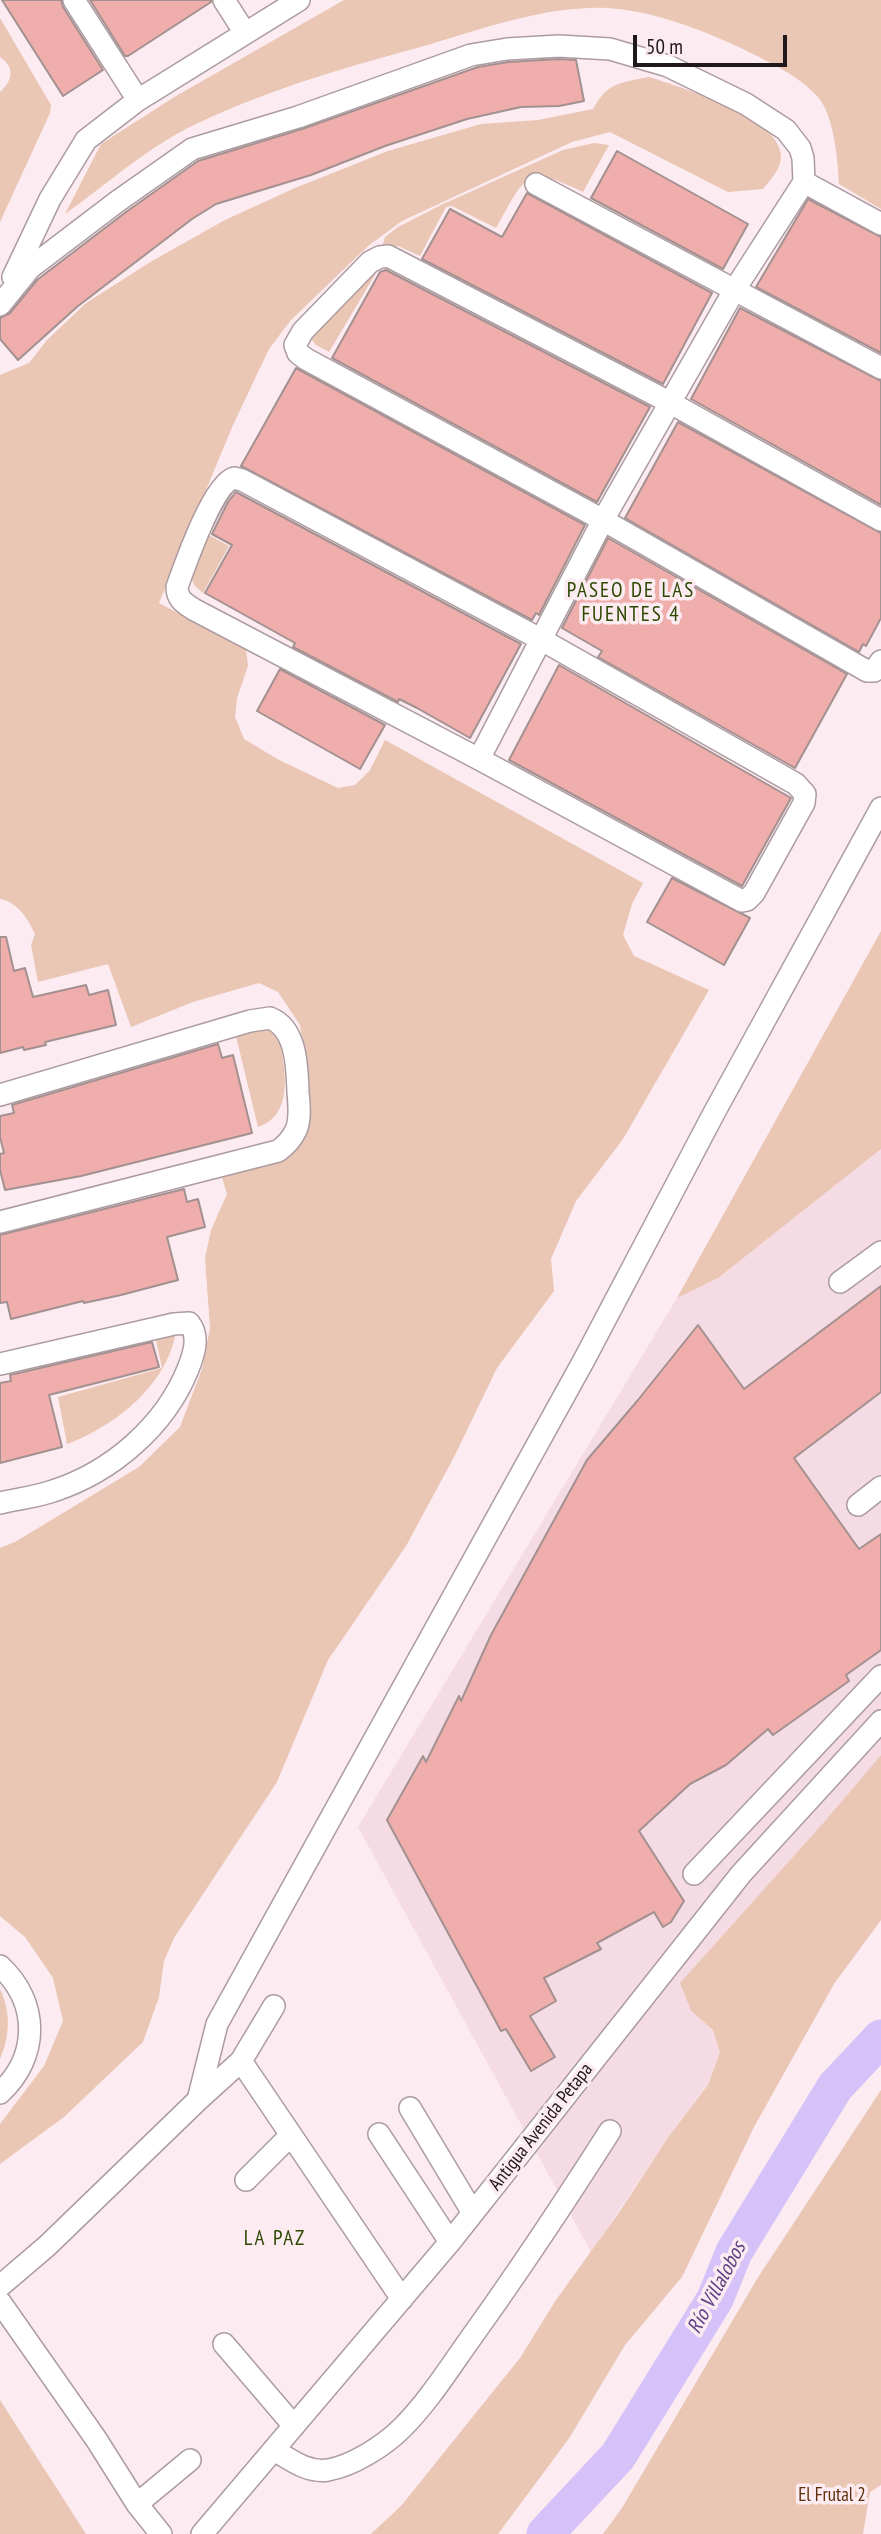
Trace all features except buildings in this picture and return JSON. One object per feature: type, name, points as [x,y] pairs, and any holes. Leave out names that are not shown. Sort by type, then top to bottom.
[{"type":"street","points":[[74,0],[138,100]]},
{"type":"street","points":[[224,0],[245,33]]},
{"type":"street","points":[[0,303],[50,199],[86,141],[138,100],[299,0]]},
{"type":"street","points":[[0,303],[30,268],[192,149],[298,117],[452,61],[490,51],[559,46],[610,50],[668,66],[746,104],[786,130],[800,148],[804,183],[735,289],[669,402],[603,520],[479,759]]},
{"type":"street","points":[[804,183],[881,224]]},
{"type":"street","points":[[536,184],[881,368]]},
{"type":"street","points":[[881,520],[669,402],[388,256],[370,262],[298,338],[296,350],[306,359],[603,520],[867,671],[874,671],[881,661]]},
{"type":"street","points":[[234,478],[243,480],[542,640],[796,784],[805,794],[804,803],[754,893],[747,900],[742,901],[198,612],[180,600],[177,587],[210,508],[225,482],[234,478]]},
{"type":"street","points":[[198,2100],[217,2025],[584,1360],[720,1101],[881,807]]},
{"type":"street","points":[[0,1095],[250,1021],[270,1018],[282,1027],[297,1060],[299,1116],[296,1130],[278,1151],[0,1223]]},
{"type":"street","points":[[840,1282],[881,1252]]},
{"type":"street","points":[[0,1364],[174,1324],[189,1324],[194,1330],[193,1357],[182,1382],[166,1411],[147,1433],[78,1482],[51,1492],[0,1503]]},
{"type":"street","points":[[859,1505],[881,1487]]},
{"type":"street","points":[[694,1874],[881,1676]]},
{"type":"street","name":"Antigua Avenida Petapa","points":[[202,2534],[450,2242],[741,1874],[881,1721]]},
{"type":"street","points":[[0,1966],[20,1991],[30,2030],[29,2045],[21,2067],[12,2082],[0,2093]]},
{"type":"street","points":[[0,2286],[47,2246],[241,2061],[274,2006]]},
{"type":"street","points":[[241,2061],[402,2300]]},
{"type":"street","points":[[410,2108],[473,2213]]},
{"type":"street","points":[[274,2450],[304,2468],[329,2470],[375,2449],[400,2430],[426,2401],[529,2257],[610,2131]]},
{"type":"street","points":[[379,2134],[450,2242]]},
{"type":"street","points":[[246,2180],[291,2135]]},
{"type":"street","points":[[0,2302],[96,2439],[137,2504],[161,2534]]},
{"type":"street","points":[[224,2344],[294,2427]]},
{"type":"street","points":[[137,2504],[190,2460]]},
{"type":"shaded area","points":[[881,1149],[881,1755],[680,1983],[691,2011],[713,2030],[720,2052],[708,2085],[667,2139],[591,2252],[358,1827],[677,1298],[718,1278]]},
{"type":"green space","points":[[344,0],[881,0],[881,209],[839,184],[836,151],[828,115],[818,97],[802,82],[763,59],[693,28],[642,13],[585,8],[540,14],[496,25],[341,69],[253,99],[196,124],[162,143],[65,214],[101,144],[176,96]]},
{"type":"green space","points":[[0,18],[51,105],[50,113],[0,222],[0,92],[9,79],[10,70],[0,57]]},
{"type":"green space","points":[[649,77],[704,96],[747,117],[764,129],[776,142],[781,161],[763,189],[728,192],[610,132],[572,142],[402,221],[368,246],[291,320],[269,349],[233,425],[159,603],[246,649],[248,666],[237,698],[235,717],[244,739],[279,760],[338,788],[355,785],[370,770],[385,740],[643,883],[632,904],[623,935],[634,956],[709,990],[623,1139],[576,1201],[551,1259],[554,1291],[497,1368],[454,1457],[406,1546],[328,1660],[277,1782],[174,1938],[164,1961],[159,1997],[143,2042],[64,2117],[0,2164],[0,2124],[44,2066],[63,2021],[53,1978],[25,1937],[0,1916],[0,1548],[15,1542],[139,1467],[180,1427],[202,1369],[210,1328],[205,1258],[211,1230],[227,1194],[220,1171],[290,1145],[307,1071],[300,1025],[278,992],[259,983],[193,1002],[131,1027],[108,964],[38,982],[31,945],[35,934],[17,907],[0,899],[0,375],[29,363],[47,340],[86,303],[152,261],[225,220],[295,188],[388,151],[481,124],[538,120],[593,109],[604,93],[616,85]]},
{"type":"green space","points":[[594,143],[609,145],[583,192],[548,178],[537,177],[520,187],[496,228],[452,206],[446,207],[420,256],[398,246],[382,247],[385,237],[398,227],[441,205],[563,150]]},
{"type":"green space","points":[[382,263],[329,352],[316,345],[310,337]]},
{"type":"green space","points":[[205,533],[229,546],[203,593],[194,585],[190,574]]},
{"type":"green space","points":[[881,931],[881,1149],[718,1278],[677,1298]]},
{"type":"green space","points":[[260,1019],[279,1034],[285,1088],[278,1112],[270,1121],[258,1127],[233,1024]]},
{"type":"green space","points":[[171,1312],[177,1317],[174,1339],[167,1359],[156,1379],[142,1396],[106,1425],[67,1444],[58,1397],[162,1368],[151,1318]]},
{"type":"green space","points":[[881,1755],[881,1920],[834,1984],[754,2127],[682,2277],[625,2345],[570,2437],[498,2534],[371,2534],[401,2506],[520,2358],[556,2300],[620,2211],[667,2139],[708,2085],[720,2052],[713,2030],[691,2011],[680,1983]]},
{"type":"green space","points":[[0,1989],[4,1997],[8,2024],[0,2059]]},
{"type":"green space","name":"El Frutal 2","points":[[881,2090],[881,2485],[870,2492],[863,2534],[603,2534],[622,2508],[757,2279]]},
{"type":"green space","points":[[0,2400],[86,2534],[0,2534]]},
{"type":"waterway","name":"Río Villalobos","points":[[545,2534],[618,2456],[715,2299],[734,2252],[835,2087],[881,2038]]},
{"type":"district","name":"PASEO DE LAS FUENTES 4","points":[[631,603]]},
{"type":"district","name":"LA PAZ","points":[[275,2239]]}]
